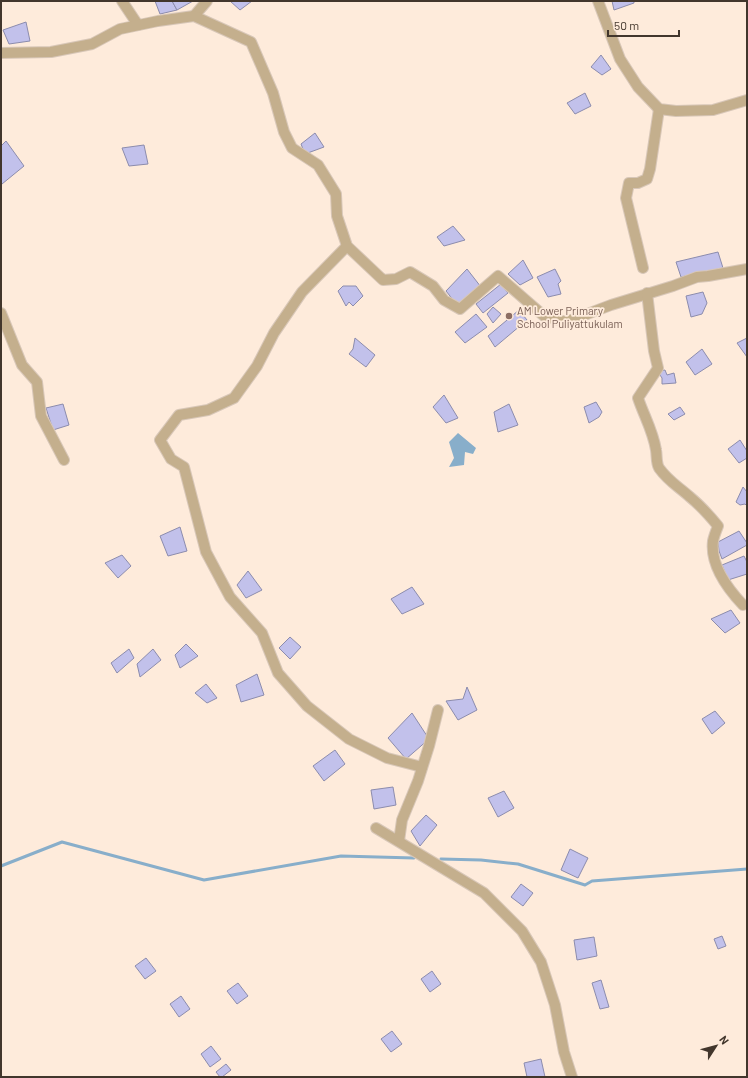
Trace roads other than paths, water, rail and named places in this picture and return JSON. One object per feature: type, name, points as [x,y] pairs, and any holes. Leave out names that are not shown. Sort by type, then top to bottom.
[{"type":"street","points":[[122,1],[138,25]]},
{"type":"street","points":[[194,16],[207,1]]},
{"type":"street","points":[[598,1],[620,59],[638,86],[659,109],[676,111],[713,110],[747,100]]},
{"type":"street","points":[[1,53],[51,52],[92,44],[120,29],[194,16],[251,42],[273,93],[284,132],[292,148],[318,165],[336,194],[337,216],[347,246],[384,280],[396,279],[410,272],[433,286],[444,300],[460,309],[498,276],[544,316],[566,322],[610,305],[673,286],[697,277],[747,269]]},
{"type":"street","points":[[643,268],[626,198],[629,183],[638,183],[647,179],[650,169],[659,109]]},
{"type":"street","points":[[347,246],[302,292],[274,333],[257,366],[234,398],[208,410],[179,416],[160,440],[171,459],[184,467],[206,552],[230,597],[262,633],[278,673],[308,706],[349,739],[387,758],[422,768]]},
{"type":"street","points":[[647,293],[654,350],[658,368],[638,398],[642,412],[649,421],[654,438],[658,466],[671,483],[689,495],[703,508],[718,526],[713,541],[714,559],[724,580],[743,605]]},
{"type":"street","points":[[1,313],[22,366],[37,382],[41,416],[64,460]]},
{"type":"street","points":[[398,841],[402,820],[422,768],[438,710]]},
{"type":"street","points":[[376,828],[484,893],[522,931],[541,962],[555,1005],[564,1052],[572,1077]]},
{"type":"water","points":[[458,433],[476,448],[473,454],[465,452],[464,465],[449,467],[454,458],[449,442]]},
{"type":"waterway","points":[[1,866],[62,842],[204,880],[341,856],[414,858]]},
{"type":"waterway","points":[[441,859],[481,860],[518,864],[585,885],[592,881],[747,869]]},
{"type":"place","name":"AM Lower Primary School Puliyattukulam","points":[[509,316]]}]
